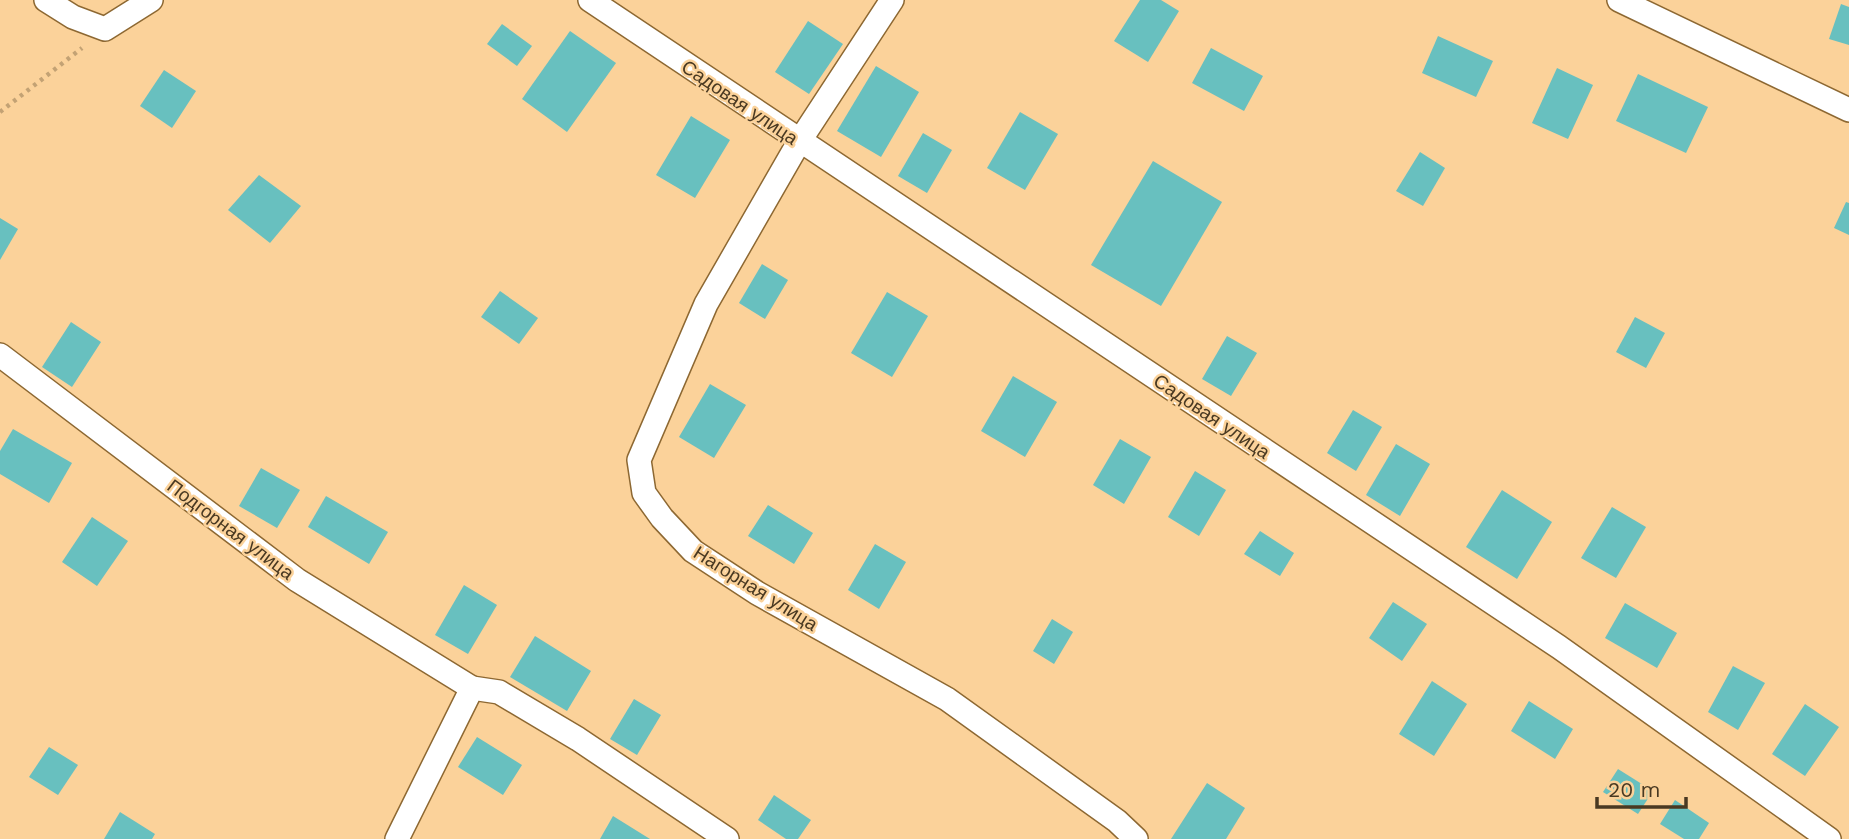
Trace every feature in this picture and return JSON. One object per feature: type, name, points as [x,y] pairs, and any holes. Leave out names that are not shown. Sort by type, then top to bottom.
[{"type":"street","points":[[46,0],[73,17],[105,29],[151,0]]},
{"type":"street","name":"Садовая улица","points":[[590,0],[1559,647],[1829,839]]},
{"type":"street","name":"Нагорная улица","points":[[892,0],[799,142],[706,304],[639,460],[644,493],[662,518],[693,551],[757,593],[947,699],[1117,821],[1136,839]]},
{"type":"street","points":[[1619,0],[1849,110]]},
{"type":"street","name":"Подгорная улица","points":[[0,355],[297,580],[472,688],[499,692],[578,739],[727,839]]},
{"type":"street","points":[[397,839],[472,688]]},
{"type":"path","points":[[0,112],[105,29]]},
{"type":"building","points":[[1140,0],[1161,0],[1179,11],[1148,62],[1114,41]]},
{"type":"building","points":[[1841,4],[1849,7],[1849,45],[1829,39]]},
{"type":"building","points":[[808,21],[843,44],[809,94],[775,72]]},
{"type":"building","points":[[502,24],[532,46],[517,66],[487,44]]},
{"type":"building","points":[[570,31],[616,63],[567,132],[522,99]]},
{"type":"building","points":[[1438,36],[1493,61],[1476,97],[1422,73]]},
{"type":"building","points":[[1211,48],[1263,76],[1244,111],[1192,83]]},
{"type":"building","points":[[876,66],[919,92],[881,157],[837,131]]},
{"type":"building","points":[[1557,68],[1593,85],[1568,139],[1532,123]]},
{"type":"building","points":[[164,70],[196,91],[172,128],[140,106]]},
{"type":"building","points":[[1638,74],[1708,107],[1686,153],[1616,121]]},
{"type":"building","points":[[1020,112],[1058,134],[1025,190],[987,168]]},
{"type":"building","points":[[691,116],[730,140],[695,198],[656,175]]},
{"type":"building","points":[[923,133],[952,150],[927,193],[898,176]]},
{"type":"building","points":[[1420,152],[1445,168],[1423,206],[1396,191]]},
{"type":"building","points":[[1153,161],[1222,202],[1161,306],[1091,265]]},
{"type":"building","points":[[259,175],[301,206],[270,243],[228,210]]},
{"type":"building","points":[[1846,202],[1849,203],[1849,235],[1834,228]]},
{"type":"building","points":[[0,218],[18,229],[0,260]]},
{"type":"building","points":[[762,264],[788,280],[765,319],[739,303]]},
{"type":"building","points":[[500,291],[538,318],[519,344],[481,317]]},
{"type":"building","points":[[887,292],[928,316],[892,377],[851,353]]},
{"type":"building","points":[[1635,317],[1665,333],[1646,368],[1616,352]]},
{"type":"building","points":[[71,322],[101,342],[72,387],[42,367]]},
{"type":"building","points":[[1227,336],[1257,353],[1231,396],[1202,379]]},
{"type":"building","points":[[1013,376],[1057,402],[1025,457],[981,431]]},
{"type":"building","points":[[710,384],[746,405],[714,458],[679,437]]},
{"type":"building","points":[[1353,410],[1382,427],[1356,471],[1327,453]]},
{"type":"building","points":[[13,429],[72,463],[49,503],[0,474],[0,451]]},
{"type":"building","points":[[1120,439],[1151,457],[1124,504],[1093,485]]},
{"type":"building","points":[[1396,444],[1430,464],[1400,516],[1366,495]]},
{"type":"building","points":[[261,468],[300,490],[277,528],[239,506]]},
{"type":"building","points":[[1195,471],[1226,490],[1199,536],[1168,517]]},
{"type":"building","points":[[1502,490],[1552,522],[1517,579],[1466,547]]},
{"type":"building","points":[[326,496],[388,532],[369,564],[308,527]]},
{"type":"building","points":[[768,505],[813,533],[794,564],[748,536]]},
{"type":"building","points":[[1612,507],[1646,527],[1616,578],[1581,558]]},
{"type":"building","points":[[92,517],[128,541],[97,586],[62,562]]},
{"type":"building","points":[[1260,531],[1294,553],[1280,576],[1244,554]]},
{"type":"building","points":[[875,544],[906,562],[879,609],[848,590]]},
{"type":"building","points":[[464,585],[497,605],[468,654],[435,635]]},
{"type":"building","points":[[1393,602],[1427,624],[1402,661],[1369,638]]},
{"type":"building","points":[[1625,603],[1677,633],[1657,668],[1605,638]]},
{"type":"building","points":[[1052,619],[1073,632],[1054,664],[1033,651]]},
{"type":"building","points":[[535,636],[591,671],[567,711],[510,677]]},
{"type":"building","points":[[1733,666],[1765,683],[1738,730],[1708,712]]},
{"type":"building","points":[[1432,681],[1467,704],[1434,756],[1399,734]]},
{"type":"building","points":[[634,699],[661,715],[637,755],[610,739]]},
{"type":"building","points":[[1529,701],[1573,729],[1555,759],[1511,731]]},
{"type":"building","points":[[1805,704],[1839,727],[1805,776],[1772,754]]},
{"type":"building","points":[[477,737],[522,765],[503,795],[458,767]]},
{"type":"building","points":[[49,747],[78,765],[58,795],[29,777]]},
{"type":"building","points":[[1618,769],[1653,791],[1638,814],[1603,792]]},
{"type":"building","points":[[1207,783],[1245,808],[1226,839],[1171,839]]},
{"type":"building","points":[[774,795],[811,820],[798,839],[786,839],[758,820]]},
{"type":"building","points":[[1675,800],[1709,823],[1699,839],[1684,839],[1660,824]]},
{"type":"building","points":[[120,812],[155,834],[152,839],[104,839]]},
{"type":"building","points":[[613,816],[650,839],[600,839]]}]
